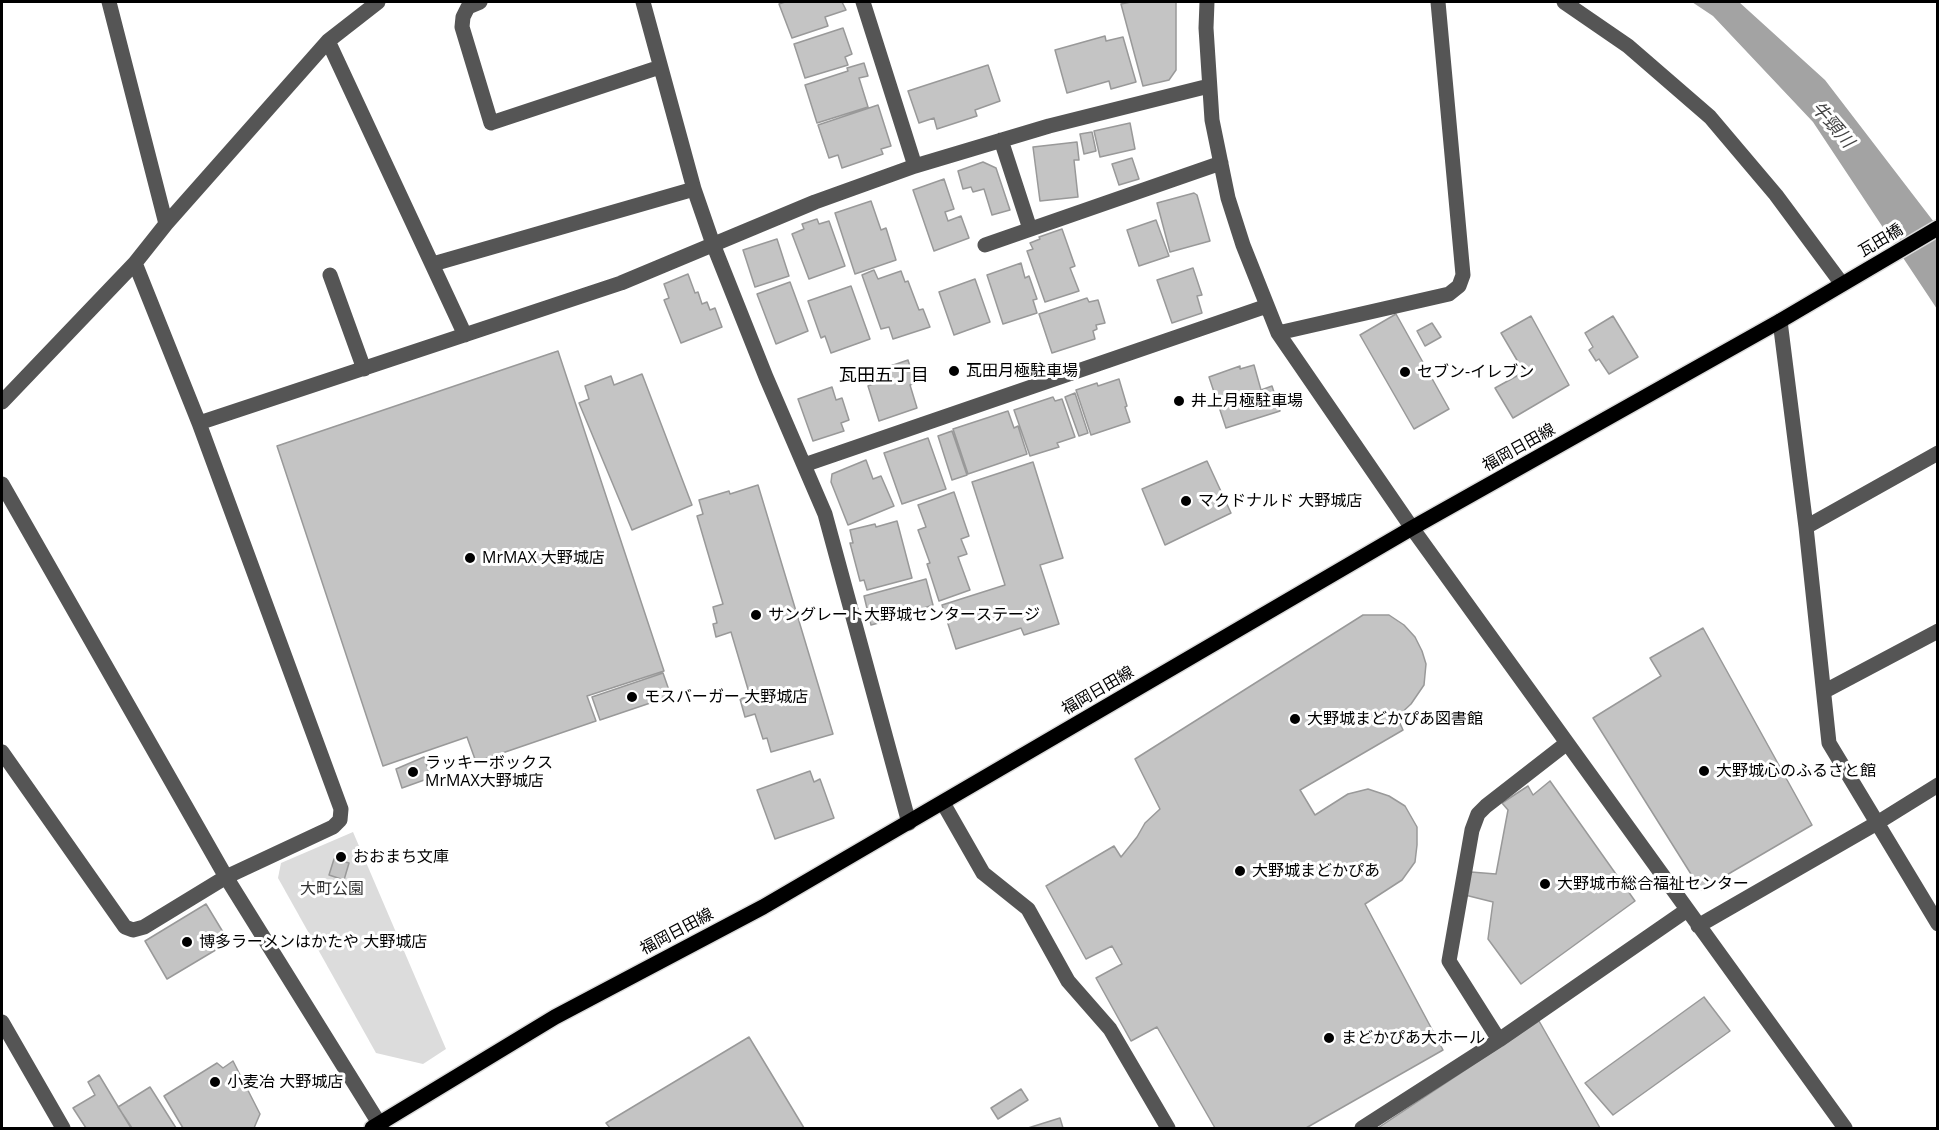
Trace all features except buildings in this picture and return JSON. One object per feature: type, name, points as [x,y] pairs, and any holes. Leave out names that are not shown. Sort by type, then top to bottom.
[{"type":"main road","name":"瓦田橋","points":[[1842,284],[1938,228]]},
{"type":"main road","name":"福岡日田線","points":[[377,1127],[555,1017],[763,907],[1412,528],[1842,284]]},
{"type":"street","points":[[110,2],[166,224]]},
{"type":"street","points":[[2,402],[135,263],[166,224],[328,41],[378,2]]},
{"type":"street","points":[[480,2],[468,7],[463,17],[462,27],[491,123],[660,67]]},
{"type":"street","points":[[643,2],[694,189],[713,244],[766,377],[825,514],[909,823]]},
{"type":"street","points":[[863,2],[915,166]]},
{"type":"street","points":[[1207,2],[1212,120],[1228,198],[1242,245],[1278,333],[1412,528],[1845,1128]]},
{"type":"street","points":[[1278,333],[1449,294],[1459,286],[1463,275],[1438,2]]},
{"type":"street","points":[[1564,2],[1628,46],[1710,117],[1776,195],[1842,284]]},
{"type":"street","points":[[328,41],[465,335]]},
{"type":"street","points":[[199,423],[621,283],[815,202],[915,166],[1001,140],[1209,86]]},
{"type":"street","points":[[1001,140],[1030,229]]},
{"type":"street","points":[[985,245],[1221,163]]},
{"type":"street","points":[[433,264],[694,189]]},
{"type":"street","points":[[2,753],[125,927],[133,930],[144,927],[226,877],[333,826],[340,820],[341,808],[199,423],[135,263]]},
{"type":"street","points":[[330,275],[364,369]]},
{"type":"street","points":[[804,465],[1267,306]]},
{"type":"street","points":[[1780,321],[1806,526],[1829,743],[1938,924]]},
{"type":"street","points":[[1806,526],[1938,453]]},
{"type":"street","points":[[2,484],[226,877],[377,1127]]},
{"type":"street","points":[[1825,691],[1938,631]]},
{"type":"street","points":[[1500,1040],[1449,961],[1472,830],[1478,814],[1486,806],[1567,743]]},
{"type":"street","points":[[1698,926],[1877,823],[1938,785]]},
{"type":"street","points":[[942,803],[983,873],[1028,909],[1068,981],[1110,1029],[1168,1128]]},
{"type":"street","points":[[1362,1128],[1500,1040],[1687,910]]},
{"type":"street","points":[[2,1022],[63,1128]]},
{"type":"green space","name":"大町公園","points":[[353,832],[446,1049],[423,1064],[376,1053],[278,878],[281,863]]},
{"type":"water","name":"牛頸川","points":[[1692,2],[1739,2],[1825,80],[1937,226],[1937,309],[1813,122],[1713,16]]},
{"type":"place","name":"瓦田月極駐車場","points":[[954,371]]},
{"type":"place","name":"セブン-イレブン","points":[[1405,372]]},
{"type":"place","name":"井上月極駐車場","points":[[1179,401]]},
{"type":"place","name":"マクドナルド 大野城店","points":[[1186,501]]},
{"type":"place","name":"MrMAX 大野城店","points":[[470,558]]},
{"type":"place","name":"サングレート大野城センターステージ","points":[[756,615]]},
{"type":"place","name":"モスバーガー 大野城店","points":[[632,697]]},
{"type":"place","name":"大野城まどかぴあ図書館","points":[[1295,719]]},
{"type":"place","name":"大野城心のふるさと館","points":[[1704,771]]},
{"type":"place","name":"ラッキーボックス MrMAX大野城店","points":[[413,772]]},
{"type":"place","name":"おおまち文庫","points":[[341,857]]},
{"type":"place","name":"大野城まどかぴあ","points":[[1240,871]]},
{"type":"place","name":"大野城市総合福祉センター","points":[[1545,884]]},
{"type":"place","name":"博多ラーメンはかたや 大野城店","points":[[187,942]]},
{"type":"place","name":"まどかぴあ大ホール","points":[[1329,1038]]},
{"type":"place","name":"小麦冶 大野城店","points":[[215,1082]]},
{"type":"district","name":"瓦田五丁目","points":[[884,376]]}]
